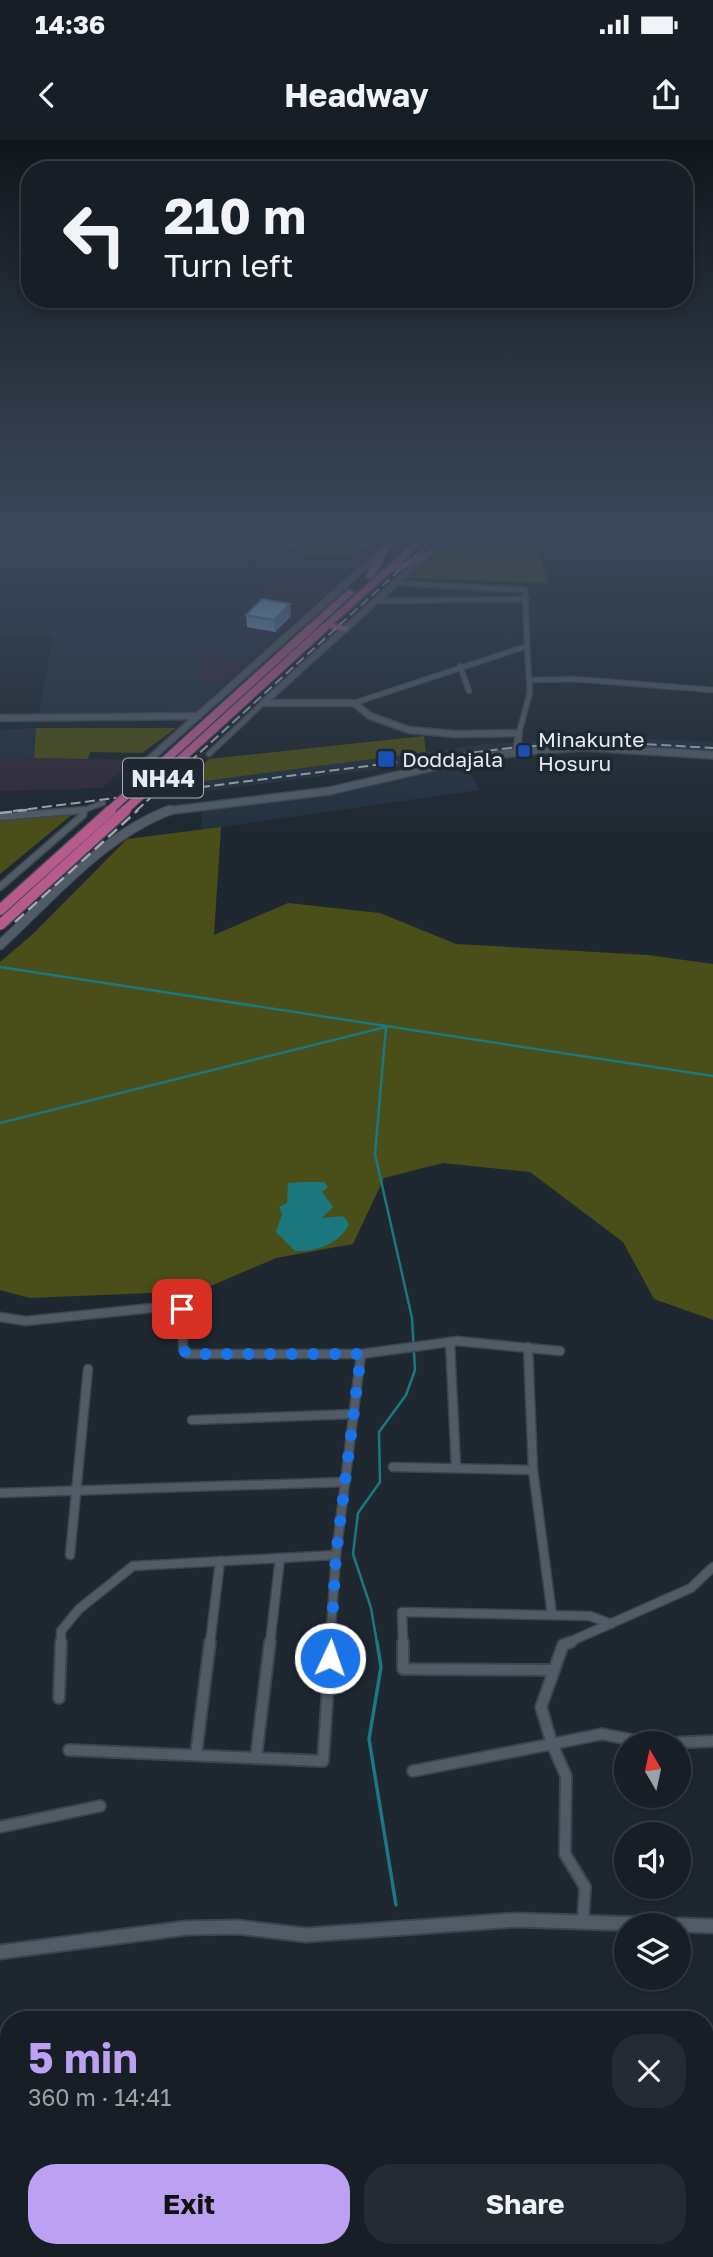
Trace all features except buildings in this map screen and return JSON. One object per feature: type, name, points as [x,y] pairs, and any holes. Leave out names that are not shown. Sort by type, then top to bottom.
[{"type":"highway","name":"NH44","points":[[0,910],[197,735],[306,633]]},
{"type":"highway","name":"NH44","points":[[0,925],[320,633]]},
{"type":"main road","points":[[0,945],[117,836],[141,821],[172,809],[329,791],[458,761],[516,752],[584,747],[713,755]]},
{"type":"street","points":[[133,774],[291,633]]},
{"type":"street","points":[[209,754],[341,633]]},
{"type":"street","points":[[516,752],[531,680],[527,633]]},
{"type":"street","points":[[263,703],[354,703],[527,646]]},
{"type":"street","points":[[460,666],[469,691]]},
{"type":"street","points":[[531,680],[574,679],[713,690]]},
{"type":"street","points":[[354,703],[367,716],[410,729],[519,733]]},
{"type":"street","points":[[0,718],[198,716]]},
{"type":"street","points":[[0,724],[191,722]]},
{"type":"street","points":[[0,817],[84,810],[103,803]]},
{"type":"street","points":[[0,887],[83,815],[84,810]]},
{"type":"street","points":[[0,1317],[26,1321],[171,1306],[182,1309],[183,1349],[187,1354],[361,1354],[450,1342],[560,1351]]},
{"type":"street","points":[[450,1342],[456,1467]]},
{"type":"street","points":[[528,1347],[533,1471],[552,1615]]},
{"type":"street","points":[[69,1750],[323,1761],[336,1555],[361,1354]]},
{"type":"street","points":[[70,1556],[88,1369]]},
{"type":"street","points":[[192,1420],[354,1414]]},
{"type":"street","points":[[393,1467],[533,1471]]},
{"type":"street","points":[[0,1493],[345,1482]]},
{"type":"street","points":[[59,1699],[61,1631],[79,1609],[133,1566],[336,1555]]},
{"type":"street","points":[[256,1758],[280,1558]]},
{"type":"street","points":[[196,1755],[220,1561]]},
{"type":"street","points":[[583,1922],[585,1887],[565,1854],[566,1776],[552,1744],[541,1707],[563,1645],[691,1588],[713,1567]]},
{"type":"street","points":[[554,1670],[403,1669],[402,1612],[590,1616],[611,1624]]},
{"type":"street","points":[[413,1771],[602,1734],[614,1736]]},
{"type":"street","points":[[691,1742],[713,1741]]},
{"type":"street","points":[[0,1827],[100,1806]]},
{"type":"street","points":[[0,1952],[186,1928],[237,1927],[317,1935],[516,1920],[614,1923]]},
{"type":"street","points":[[691,1925],[713,1926]]},
{"type":"shaded area","points":[[260,633],[283,633],[279,636]]},
{"type":"shaded area","points":[[260,633],[279,636],[251,661],[202,657],[194,683],[226,683],[193,714],[39,715],[53,634],[0,634]]},
{"type":"shaded area","points":[[202,657],[251,661],[226,683],[193,683]]},
{"type":"shaded area","points":[[36,728],[34,758],[0,761],[0,730]]},
{"type":"shaded area","points":[[613,737],[713,742],[713,752],[622,744],[518,748],[417,764],[144,799],[158,787],[486,744]]},
{"type":"shaded area","points":[[34,758],[132,760],[102,788],[0,791],[0,761]]},
{"type":"shaded area","points":[[464,763],[480,790],[202,830],[201,809],[334,795]]},
{"type":"green space","points":[[36,728],[176,728],[142,753],[90,752],[88,759],[34,758]]},
{"type":"green space","points":[[424,736],[426,752],[182,784],[209,759]]},
{"type":"green space","points":[[80,808],[0,874],[0,818]]},
{"type":"green space","points":[[221,827],[214,935],[288,903],[380,913],[456,944],[648,955],[713,964],[713,1320],[654,1299],[623,1242],[530,1172],[443,1163],[384,1178],[353,1244],[276,1258],[199,1291],[30,1298],[0,1290],[0,962],[33,934],[127,839]]},
{"type":"water","points":[[324,1182],[328,1187],[322,1192],[333,1207],[322,1218],[343,1216],[349,1224],[333,1242],[311,1250],[295,1251],[276,1232],[282,1214],[279,1207],[287,1203],[288,1183]]},
{"type":"waterway","points":[[0,967],[713,1076]]},
{"type":"waterway","points":[[0,1123],[386,1027],[375,1154],[412,1318],[415,1370],[406,1395],[379,1432],[380,1482],[358,1513],[353,1554],[371,1608],[377,1643]]},
{"type":"waterway","points":[[377,1642],[381,1667],[369,1739],[396,1905]]},
{"type":"railway","points":[[156,793],[331,633]]},
{"type":"railway","points":[[156,793],[517,747],[610,742],[713,748]]},
{"type":"railway","points":[[13,811],[156,793]]},
{"type":"railway","points":[[136,811],[156,793]]},
{"type":"railway","points":[[0,813],[27,810]]},
{"type":"railway","points":[[15,922],[138,810]]},
{"type":"place","name":"Minakunte Hosuru","points":[[524,751]]},
{"type":"place","name":"Doddajala","points":[[386,759]]},
{"type":"route","points":[[182,1309],[183,1349],[187,1354],[361,1354],[336,1555],[330,1658]]}]
